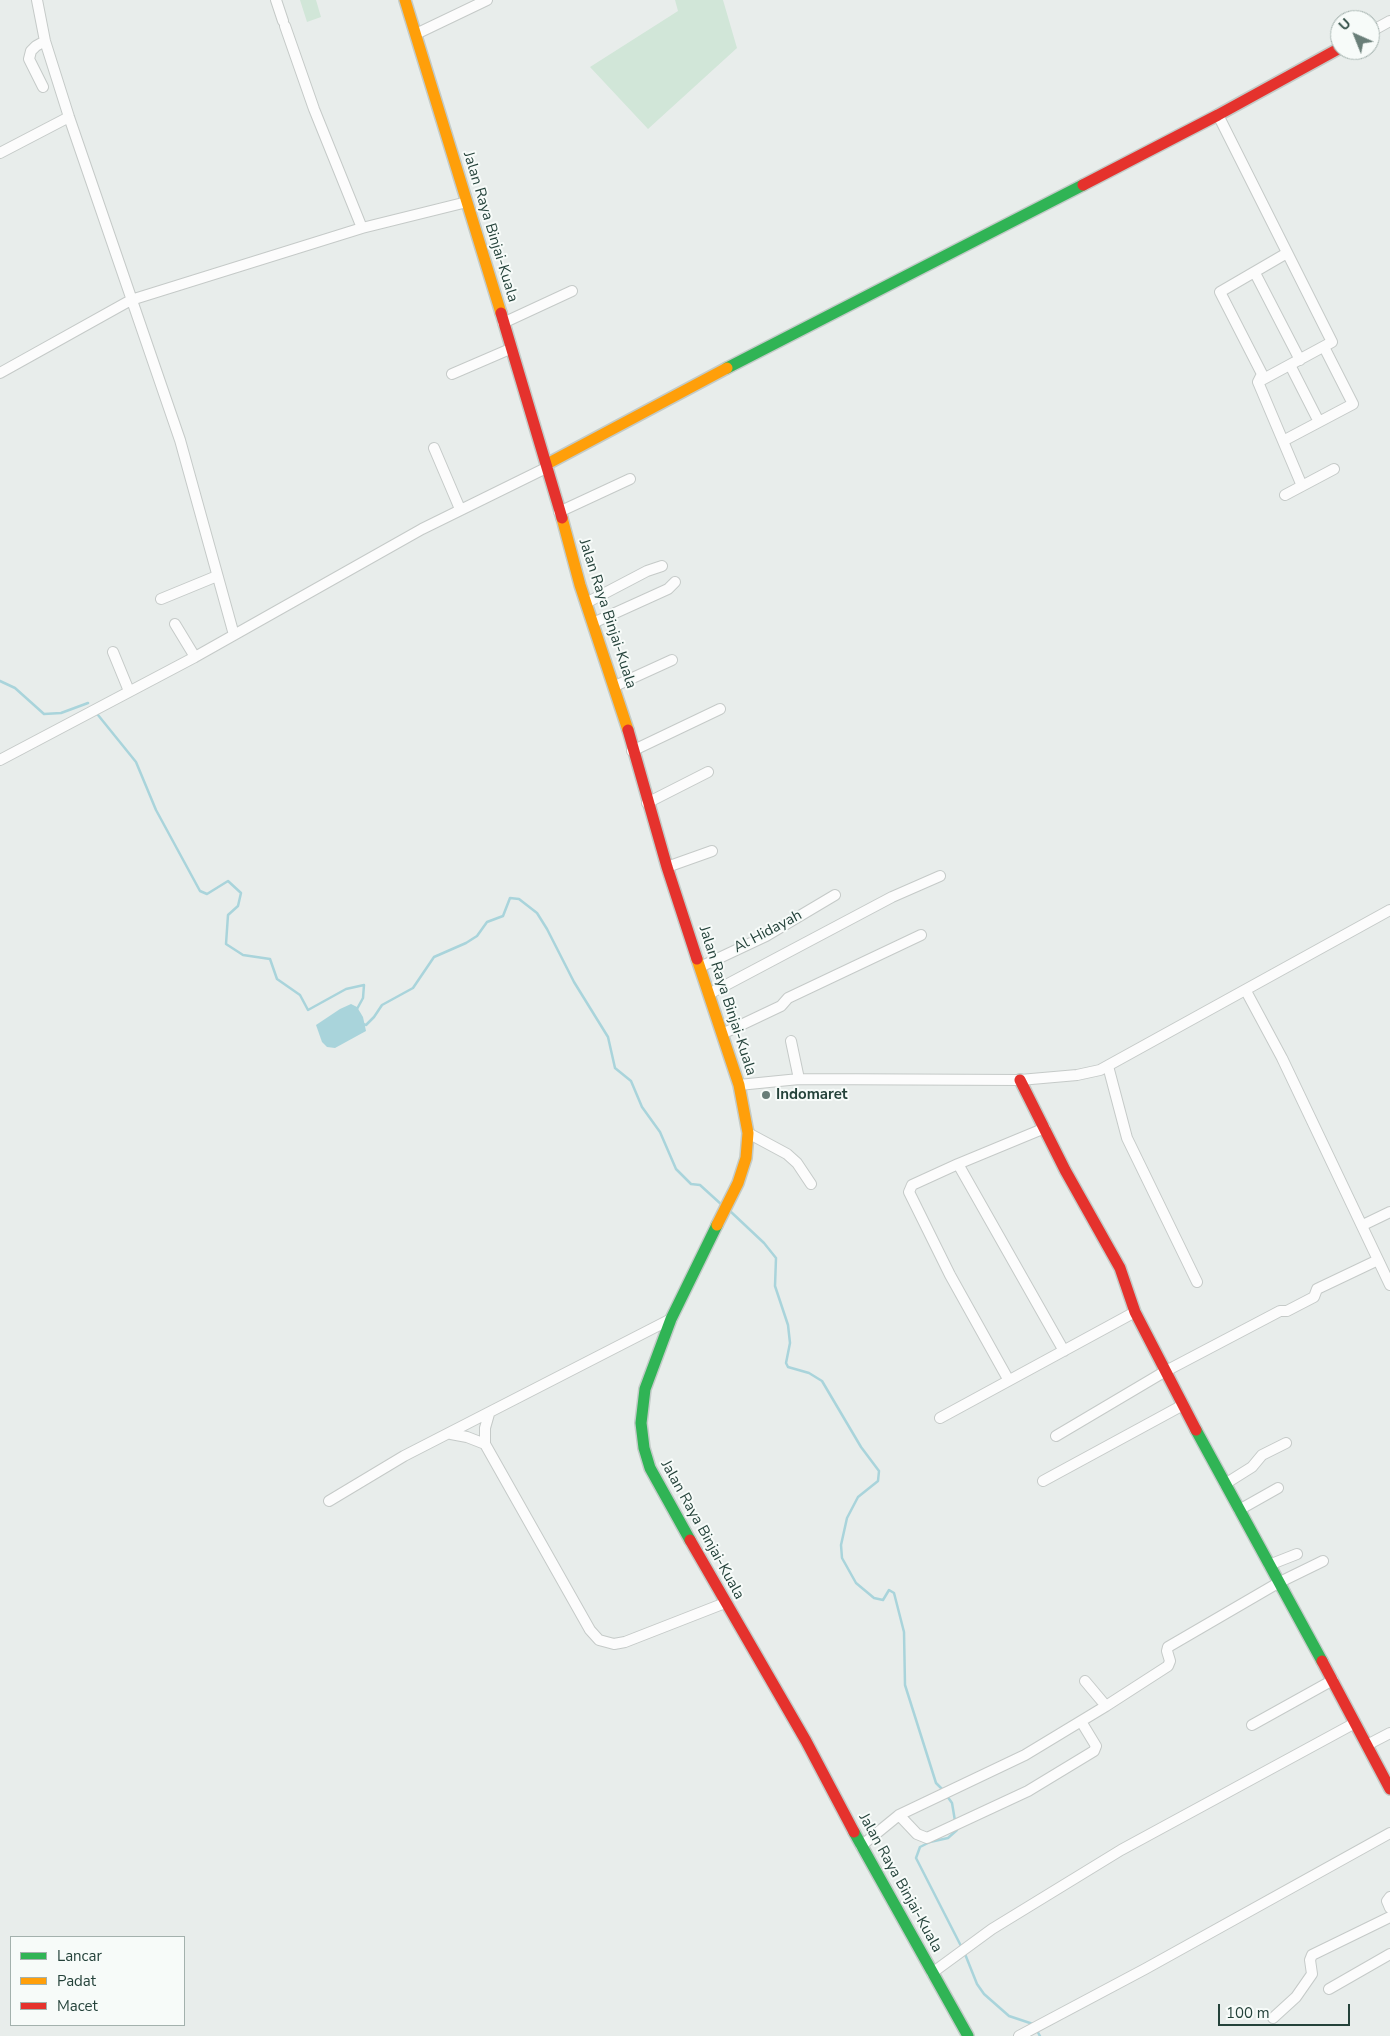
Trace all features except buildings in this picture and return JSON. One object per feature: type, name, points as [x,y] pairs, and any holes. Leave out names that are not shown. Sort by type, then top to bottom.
[{"type":"main road","name":"Jalan Raya Binjai-Kuala","points":[[405,0],[510,348],[548,466],[559,512],[586,603],[615,686],[666,867],[739,1085],[748,1133],[746,1158],[738,1183],[672,1319],[646,1389],[641,1423],[644,1448],[650,1468],[724,1603],[806,1741],[861,1846],[968,2036]]},
{"type":"main road","points":[[548,466],[677,394],[1218,115],[1330,53]]},
{"type":"main road","points":[[1020,1080],[1120,1268],[1136,1312],[1164,1372],[1268,1565],[1333,1680],[1390,1789]]},
{"type":"street","points":[[37,0],[46,41],[69,117],[180,440],[234,636]]},
{"type":"street","points":[[276,0],[314,109],[362,228]]},
{"type":"street","points":[[416,34],[487,0]]},
{"type":"street","points":[[43,87],[29,59],[31,51],[46,41]]},
{"type":"street","points":[[1218,115],[1332,342],[1258,382]]},
{"type":"street","points":[[0,153],[69,117]]},
{"type":"street","points":[[0,373],[131,300],[362,228],[467,202]]},
{"type":"street","points":[[1287,253],[1220,292],[1262,374],[1258,382],[1302,486]]},
{"type":"street","points":[[1255,273],[1300,360]]},
{"type":"street","points":[[503,323],[572,291]]},
{"type":"street","points":[[1283,441],[1353,404],[1324,347]]},
{"type":"street","points":[[452,374],[510,348]]},
{"type":"street","points":[[1290,365],[1319,422]]},
{"type":"street","points":[[434,448],[460,509]]},
{"type":"street","points":[[0,760],[234,636],[460,509],[548,466]]},
{"type":"street","points":[[1285,495],[1334,470]]},
{"type":"street","points":[[559,512],[630,479]]},
{"type":"street","points":[[586,603],[647,571],[662,566]]},
{"type":"street","points":[[161,599],[217,576]]},
{"type":"street","points":[[593,623],[668,589],[675,582]]},
{"type":"street","points":[[175,624],[195,657]]},
{"type":"street","points":[[113,652],[129,691]]},
{"type":"street","points":[[615,686],[672,660]]},
{"type":"street","points":[[632,751],[720,709]]},
{"type":"street","points":[[647,803],[708,772]]},
{"type":"street","points":[[666,867],[712,851]]},
{"type":"street","points":[[709,994],[892,897],[940,876]]},
{"type":"street","name":"Al Hidayah","points":[[700,966],[766,936],[835,895]]},
{"type":"street","points":[[739,1085],[799,1079],[1020,1080],[1077,1075],[1108,1066],[1390,910]]},
{"type":"street","points":[[722,1034],[781,1006],[788,998],[921,935]]},
{"type":"street","points":[[1246,991],[1282,1058],[1383,1264],[1390,1285]]},
{"type":"street","points":[[791,1041],[799,1079]]},
{"type":"street","points":[[1108,1066],[1127,1138],[1197,1282]]},
{"type":"street","points":[[1008,1379],[950,1275],[909,1192],[912,1185],[1045,1128]]},
{"type":"street","points":[[748,1133],[787,1154],[811,1184]]},
{"type":"street","points":[[958,1164],[1064,1351]]},
{"type":"street","points":[[1363,1225],[1390,1212]]},
{"type":"street","points":[[1056,1436],[1164,1372],[1280,1311],[1286,1311],[1314,1297],[1317,1289],[1383,1264]]},
{"type":"street","points":[[940,1418],[1008,1379],[1136,1312]]},
{"type":"street","points":[[329,1501],[404,1456],[451,1434],[672,1319]]},
{"type":"street","points":[[1043,1481],[1183,1406]]},
{"type":"street","points":[[489,1414],[485,1428],[486,1444],[590,1630],[599,1640],[614,1644],[625,1642],[724,1603]]},
{"type":"street","points":[[451,1434],[467,1437],[486,1444]]},
{"type":"street","points":[[1225,1484],[1252,1467],[1262,1455],[1286,1443]]},
{"type":"street","points":[[1239,1510],[1278,1488]]},
{"type":"street","points":[[1268,1565],[1297,1554]]},
{"type":"street","points":[[861,1846],[899,1815],[1025,1756],[1082,1722],[1168,1666],[1170,1661],[1167,1651],[1168,1647],[1278,1582],[1323,1562]]},
{"type":"street","points":[[1085,1680],[1106,1706]]},
{"type":"street","points":[[1252,1725],[1333,1680]]},
{"type":"street","points":[[899,1815],[917,1834],[927,1838],[1028,1791],[1094,1751],[1096,1746],[1082,1722]]},
{"type":"street","points":[[932,1973],[992,1929],[1121,1850],[1355,1723]]},
{"type":"street","points":[[1367,1745],[1390,1733]]},
{"type":"street","points":[[1019,2036],[1145,1969],[1390,1832]]},
{"type":"street","points":[[1390,1897],[1387,1901],[1390,1908]]},
{"type":"street","points":[[1273,2018],[1296,1997],[1312,1974],[1310,1960],[1312,1955],[1390,1917]]},
{"type":"street","points":[[1329,1989],[1390,1954]]},
{"type":"green space","points":[[300,0],[316,0],[321,17],[307,22]]},
{"type":"green space","points":[[675,0],[723,0],[737,48],[648,129],[590,67],[678,11]]},
{"type":"water","points":[[351,1004],[357,1007],[363,1017],[366,1031],[335,1048],[327,1047],[322,1042],[316,1025]]},
{"type":"waterway","points":[[0,681],[15,688],[44,714],[61,713],[88,703]]},
{"type":"waterway","points":[[98,715],[136,762],[156,810],[200,891],[207,894],[228,881],[241,893],[238,906],[228,915],[226,944],[243,955],[270,959],[277,979],[300,995],[308,1010],[346,989],[364,985],[363,998],[357,1009]]},
{"type":"waterway","points":[[363,1024],[366,1025],[382,1005],[413,988],[434,957],[477,936],[487,922],[503,916],[510,898],[519,899],[537,913],[547,929],[574,982],[608,1037],[615,1068],[631,1081],[642,1107],[660,1132],[676,1169],[691,1184],[700,1185],[722,1205]]},
{"type":"waterway","points":[[730,1211],[764,1243],[776,1258],[775,1286],[788,1325],[790,1343],[786,1363],[788,1367],[809,1373],[822,1381],[861,1447],[879,1471],[878,1481],[858,1497],[847,1518],[841,1545],[842,1558],[856,1583],[874,1598],[883,1600],[889,1590],[894,1593],[904,1632],[905,1685],[936,1783],[944,1791]]},
{"type":"waterway","points":[[947,1796],[952,1803],[955,1821]]},
{"type":"waterway","points":[[956,1827],[957,1830],[948,1838],[930,1842],[920,1847],[916,1858],[961,1946]]},
{"type":"waterway","points":[[965,1954],[977,1984],[984,1994],[1009,2016],[1033,2024]]},
{"type":"waterway","points":[[1036,2029],[1040,2036]]},
{"type":"traffic: fast","points":[[727,368],[1083,185]]},
{"type":"traffic: fast","points":[[690,1540],[650,1468],[644,1448],[641,1423],[645,1389],[671,1319],[717,1225]]},
{"type":"traffic: fast","points":[[1196,1430],[1322,1661]]},
{"type":"traffic: fast","points":[[854,1832],[968,2036]]},
{"type":"traffic: slow","points":[[405,0],[501,313]]},
{"type":"traffic: slow","points":[[547,464],[727,368]]},
{"type":"traffic: slow","points":[[562,518],[580,585],[628,730]]},
{"type":"traffic: slow","points":[[697,959],[739,1085],[748,1133],[746,1158],[738,1183],[717,1225]]},
{"type":"traffic: jam","points":[[1083,185],[1218,115],[1330,53]]},
{"type":"traffic: jam","points":[[501,313],[562,518]]},
{"type":"traffic: jam","points":[[628,730],[667,867],[697,959]]},
{"type":"traffic: jam","points":[[1020,1080],[1065,1170],[1120,1268],[1135,1312],[1196,1430]]},
{"type":"traffic: jam","points":[[690,1540],[806,1741],[854,1832]]},
{"type":"traffic: jam","points":[[1322,1661],[1390,1789]]},
{"type":"place","name":"Indomaret","points":[[766,1095]]}]
